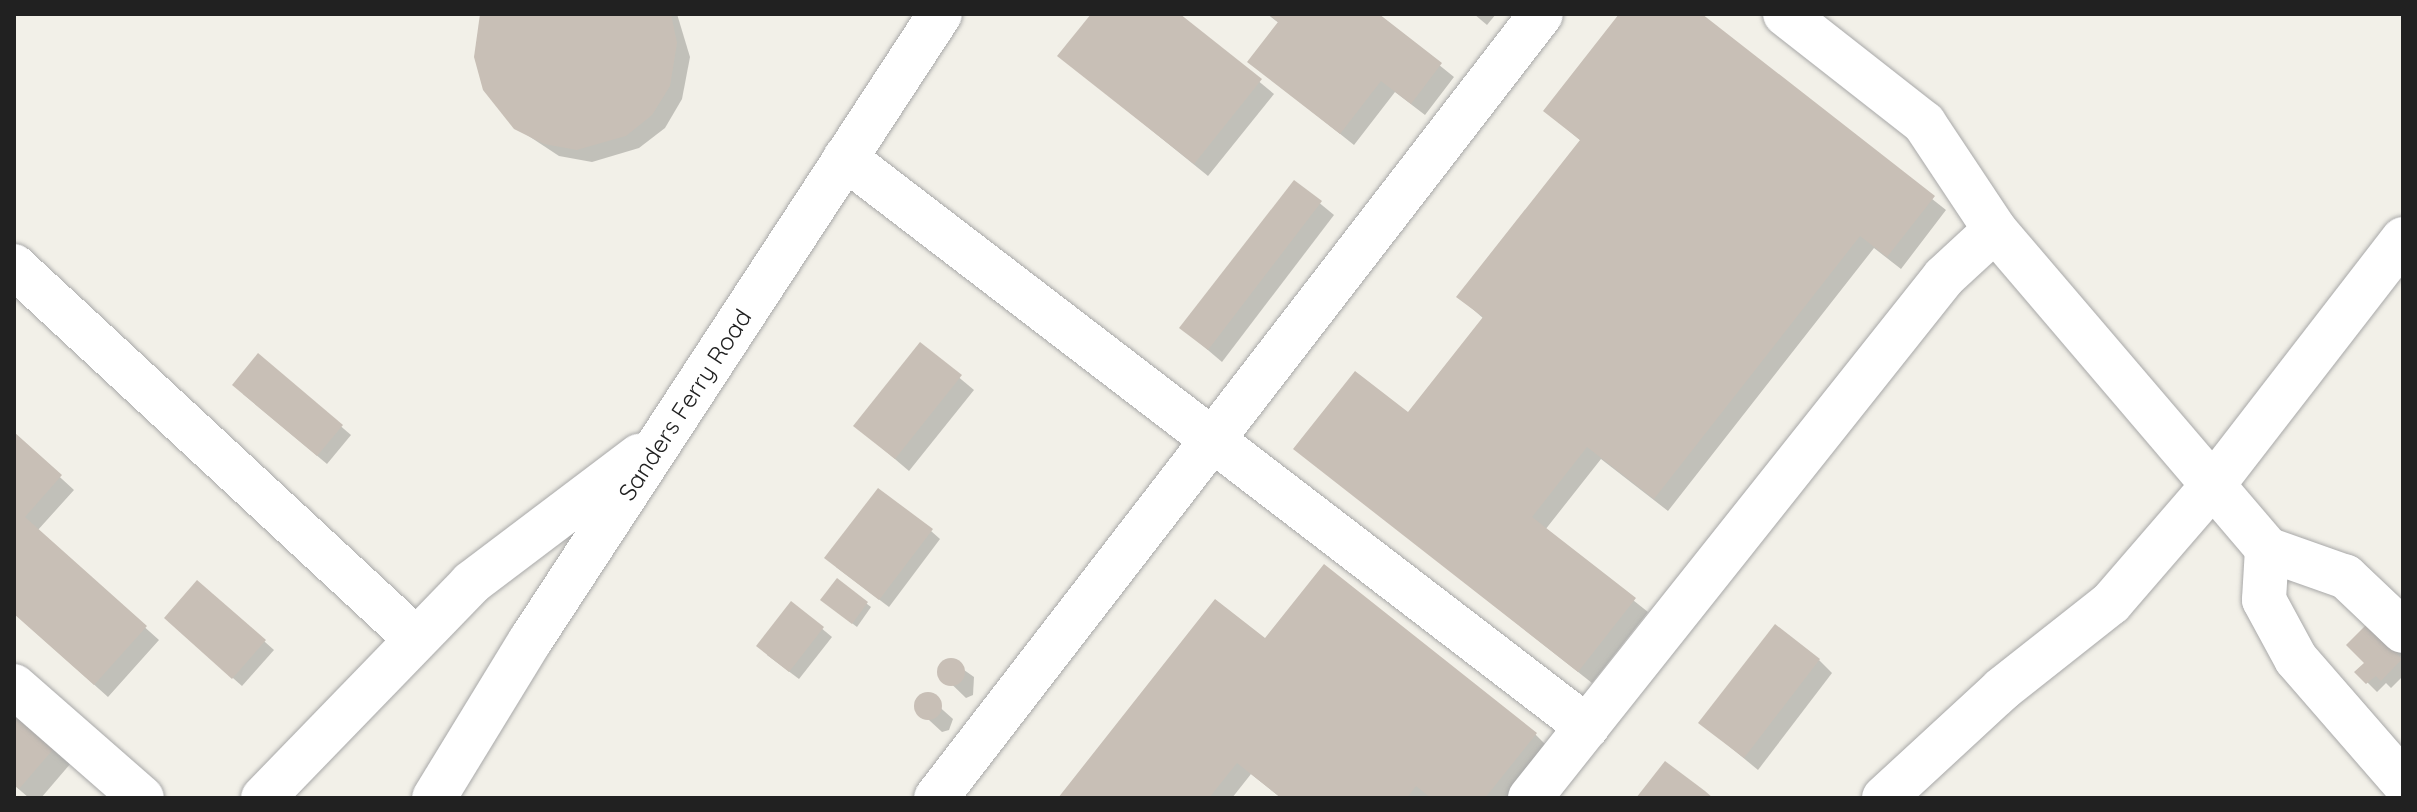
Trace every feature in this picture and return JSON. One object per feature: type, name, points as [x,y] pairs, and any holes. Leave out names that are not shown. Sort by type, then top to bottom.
[{"type":"street","name":"Sanders Ferry Road","points":[[434,798],[663,438],[940,14]]},
{"type":"street","points":[[936,798],[1541,14]]},
{"type":"street","points":[[1785,14],[1924,123],[1995,230],[2267,549],[2346,577],[2403,631]]},
{"type":"street","points":[[845,158],[1214,437],[1587,727]]},
{"type":"street","points":[[1530,798],[1944,277],[1995,230]]},
{"type":"street","points":[[1908,790],[2002,689],[2111,603],[2213,485],[2403,239]]},
{"type":"street","points":[[14,266],[416,639]]},
{"type":"street","points":[[263,798],[471,583],[663,438]]},
{"type":"street","points":[[2267,549],[2264,600],[2296,659],[2403,782]]},
{"type":"street","points":[[14,686],[142,798]]},
{"type":"building","points":[[480,14],[671,14],[677,43],[670,86],[652,115],[626,136],[577,150],[544,144],[514,129],[483,90],[474,57]]},
{"type":"building","points":[[1091,14],[1180,14],[1262,79],[1194,164],[1057,56]]},
{"type":"building","points":[[1268,14],[1379,14],[1442,63],[1411,104],[1381,81],[1340,134],[1247,62],[1278,22]]},
{"type":"building","points":[[1619,14],[1702,14],[1935,196],[1887,257],[1860,236],[1654,499],[1587,447],[1532,517],[1636,598],[1578,672],[1293,449],[1355,371],[1408,412],[1483,317],[1456,297],[1580,140],[1543,111]]},
{"type":"building","points":[[1294,180],[1322,201],[1208,350],[1179,328]]},
{"type":"building","points":[[920,342],[962,375],[895,459],[853,426]]},
{"type":"building","points":[[258,353],[343,425],[317,456],[232,385]]},
{"type":"building","points":[[14,432],[62,475],[25,517],[147,626],[94,685],[14,614]]},
{"type":"building","points":[[878,488],[933,529],[879,600],[824,558]]},
{"type":"building","points":[[1324,564],[1537,733],[1485,798],[1431,798],[1416,786],[1407,798],[1281,798],[1237,763],[1209,798],[1058,798],[1215,599],[1265,638]]},
{"type":"building","points":[[837,578],[868,602],[852,624],[820,600]]},
{"type":"building","points":[[197,580],[266,640],[232,679],[164,618]]},
{"type":"building","points":[[791,601],[824,627],[789,672],[756,646]]},
{"type":"building","points":[[1775,624],[1820,659],[1744,758],[1698,723]]},
{"type":"building","points":[[2367,624],[2402,648],[2397,654],[2402,659],[2381,681],[2376,676],[2366,684],[2354,672],[2364,663],[2346,645]]},
{"type":"building","points":[[951,658],[961,662],[965,672],[961,682],[951,686],[941,682],[937,672],[941,662]]},
{"type":"building","points":[[928,692],[938,696],[942,706],[938,716],[928,720],[918,716],[914,706],[918,696]]},
{"type":"building","points":[[14,710],[56,746],[19,789],[14,785]]},
{"type":"building","points":[[1665,761],[1705,791],[1713,798],[1636,798]]}]
